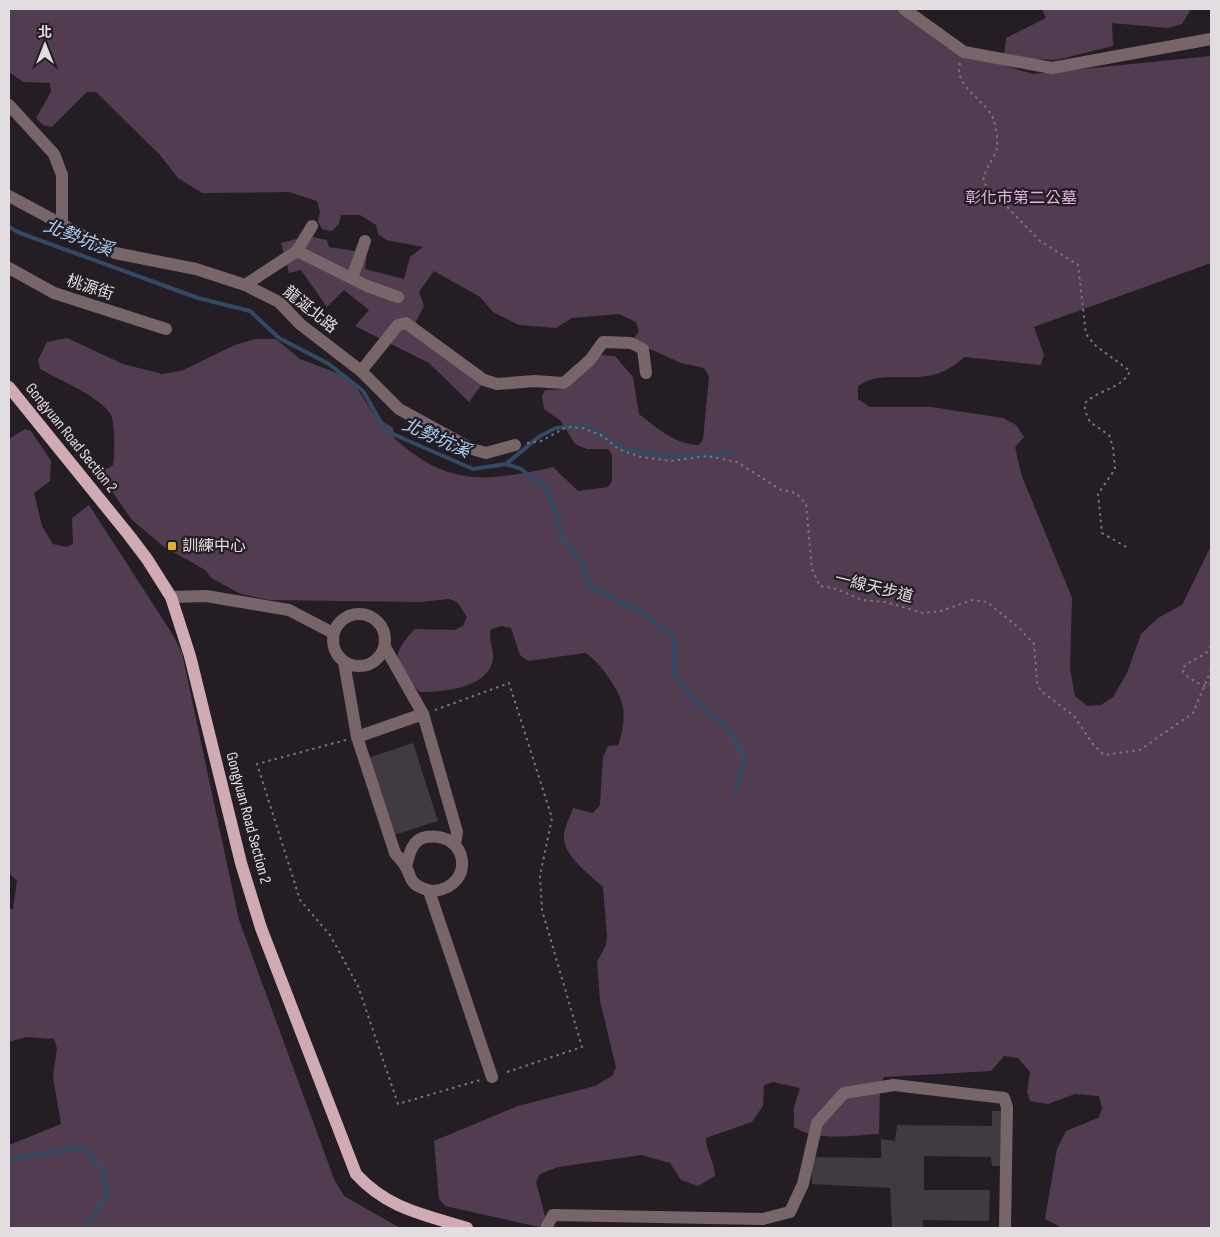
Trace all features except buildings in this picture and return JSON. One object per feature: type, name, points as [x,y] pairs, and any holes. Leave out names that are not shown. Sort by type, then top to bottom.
[{"type":"main road","name":"Gongyuan Road Section 2","points":[[9,388],[128,534],[147,559],[171,597],[190,656],[242,863],[261,928],[356,1174],[368,1187],[391,1204],[467,1228]]},
{"type":"street","points":[[904,9],[964,52],[1052,68],[1211,39]]},
{"type":"street","points":[[9,106],[54,154],[62,176],[62,226]]},
{"type":"street","name":"龍涎北路","points":[[9,196],[115,253],[196,269],[245,285],[279,302],[300,324],[361,371],[399,409],[472,449],[486,453],[515,445]]},
{"type":"street","points":[[245,285],[297,252],[312,226]]},
{"type":"street","points":[[352,278],[365,241]]},
{"type":"street","points":[[297,252],[368,286],[398,297]]},
{"type":"street","name":"桃源街","points":[[9,268],[54,293],[166,329]]},
{"type":"street","points":[[361,371],[398,325],[406,323],[484,380],[498,384],[534,381],[564,383],[590,360],[603,342],[631,343],[643,349],[646,373]]},
{"type":"street","points":[[171,597],[206,596],[289,610],[333,633]]},
{"type":"street","points":[[358,613],[374,617],[384,630],[385,647],[423,714],[457,832],[456,844],[463,860],[459,877],[447,889],[429,891],[414,883],[406,867],[395,853],[357,737],[344,662],[334,649],[333,633],[342,619],[358,613]]},
{"type":"street","points":[[344,662],[360,666],[376,660],[385,647]]},
{"type":"street","points":[[357,737],[423,714]]},
{"type":"street","points":[[406,867],[410,850],[423,838],[440,836],[456,844]]},
{"type":"street","points":[[429,891],[492,1077]]},
{"type":"street","points":[[546,1228],[553,1215],[763,1219],[790,1212],[802,1184],[818,1123],[844,1093],[894,1085],[1004,1098],[1007,1107],[1005,1228]]},
{"type":"path","points":[[964,52],[958,69],[965,86],[990,110],[994,120],[997,148],[984,171],[983,182],[1038,240],[1078,265],[1086,334],[1096,346],[1130,371],[1126,380],[1093,395],[1085,403],[1085,411],[1090,422],[1109,436],[1113,448],[1115,469],[1098,494],[1102,533],[1128,548]]},
{"type":"path","name":"一線天步道","points":[[515,445],[542,441],[567,427],[583,428],[603,436],[618,449],[641,457],[671,461],[707,456],[737,462],[781,490],[796,493],[806,504],[812,569],[820,586],[837,589],[862,600],[886,602],[923,613],[941,611],[972,600],[987,602],[1034,644],[1037,682],[1041,691],[1074,716],[1092,743],[1104,755],[1140,750],[1193,713],[1211,670]]},
{"type":"path","points":[[1211,646],[1206,654],[1182,669],[1187,677],[1205,686],[1211,683]]},
{"type":"path","points":[[357,737],[257,764],[300,900],[330,935],[358,986],[398,1104],[492,1077],[582,1047],[542,910],[540,876],[552,818],[509,684],[423,714]]},
{"type":"green space","name":"彰化市第二公墓","points":[[9,9],[898,9],[975,57],[1033,74],[1211,56],[1211,263],[1034,327],[1044,355],[1041,365],[964,357],[950,368],[936,374],[922,377],[883,377],[870,380],[858,386],[858,399],[870,407],[931,407],[1003,418],[1016,425],[1024,437],[1015,447],[1021,474],[1072,598],[1070,669],[1075,696],[1087,706],[1101,705],[1113,697],[1127,673],[1141,634],[1158,618],[1182,605],[1211,546],[1211,1228],[1062,1228],[1045,1219],[1057,1149],[1066,1131],[1098,1118],[1102,1109],[1099,1096],[1075,1094],[1048,1104],[1030,1101],[1027,1091],[1030,1072],[1018,1058],[1004,1056],[991,1071],[884,1077],[880,1085],[879,1134],[824,1136],[803,1132],[794,1127],[794,1107],[800,1088],[773,1082],[764,1085],[763,1106],[752,1122],[706,1138],[715,1176],[698,1186],[681,1180],[670,1163],[642,1155],[558,1167],[540,1174],[536,1182],[546,1220],[539,1227],[445,1206],[439,1199],[434,1141],[518,1106],[595,1086],[612,1076],[616,1067],[600,1001],[597,962],[606,945],[607,936],[603,887],[584,871],[572,857],[567,850],[564,835],[573,808],[593,813],[600,805],[603,757],[608,746],[618,745],[623,726],[623,707],[618,693],[602,669],[585,653],[528,661],[520,655],[511,628],[501,626],[491,629],[490,637],[493,659],[490,669],[483,676],[464,686],[441,691],[420,692],[400,668],[398,655],[400,647],[415,629],[454,630],[463,626],[467,617],[457,602],[449,599],[420,602],[269,600],[241,594],[211,578],[205,570],[163,546],[132,520],[104,480],[105,470],[113,465],[114,460],[114,432],[111,415],[106,408],[89,395],[40,369],[38,360],[47,342],[67,338],[123,364],[162,374],[181,371],[235,345],[255,339],[276,339],[300,359],[337,373],[354,384],[376,417],[393,428],[394,438],[432,465],[450,473],[469,477],[507,476],[553,467],[578,491],[608,487],[612,481],[612,455],[608,449],[587,449],[575,444],[561,421],[544,409],[542,396],[545,390],[567,389],[595,358],[601,355],[615,356],[633,377],[639,414],[659,430],[674,438],[682,442],[699,445],[703,439],[709,377],[704,368],[681,363],[632,341],[639,331],[636,322],[619,314],[572,318],[556,328],[519,325],[493,312],[480,297],[434,271],[419,292],[424,306],[412,329],[485,380],[469,402],[429,363],[355,326],[369,310],[344,290],[327,307],[301,270],[289,273],[281,243],[308,236],[327,240],[329,247],[367,253],[365,269],[404,279],[410,257],[423,247],[386,240],[378,234],[376,225],[360,215],[341,215],[339,224],[332,231],[322,229],[318,221],[320,212],[317,201],[289,192],[202,193],[178,178],[160,155],[96,92],[87,92],[52,127],[43,125],[36,118],[51,92],[50,83],[23,82],[9,72]]},
{"type":"green space","points":[[1042,9],[1191,9],[1182,24],[1168,28],[1112,23],[1113,46],[1056,60],[1004,57],[1006,38],[1046,18]]},
{"type":"green space","points":[[25,429],[31,431],[51,461],[50,481],[34,493],[42,526],[53,544],[67,547],[73,544],[72,518],[89,505],[173,635],[182,653],[239,920],[334,1179],[344,1196],[400,1228],[9,1228],[9,1145],[61,1124],[53,1077],[57,1048],[54,1039],[26,1037],[9,1042],[9,908],[13,909],[17,881],[9,873],[9,439]]},
{"type":"waterway","name":"北勢坑溪","points":[[9,227],[20,233],[198,298],[250,311],[279,338],[329,364],[363,391],[386,431],[473,469],[506,464],[521,469],[546,488],[563,540],[583,565],[589,586],[643,613],[674,637],[674,674],[691,696],[729,730],[745,758],[735,792]]},
{"type":"waterway","points":[[506,464],[540,436],[556,428],[587,425],[625,450],[682,457],[731,453]]},
{"type":"waterway","points":[[9,1159],[83,1147],[102,1168],[107,1194],[86,1228]]},
{"type":"place","name":"訓練中心","points":[[172,546]]}]
